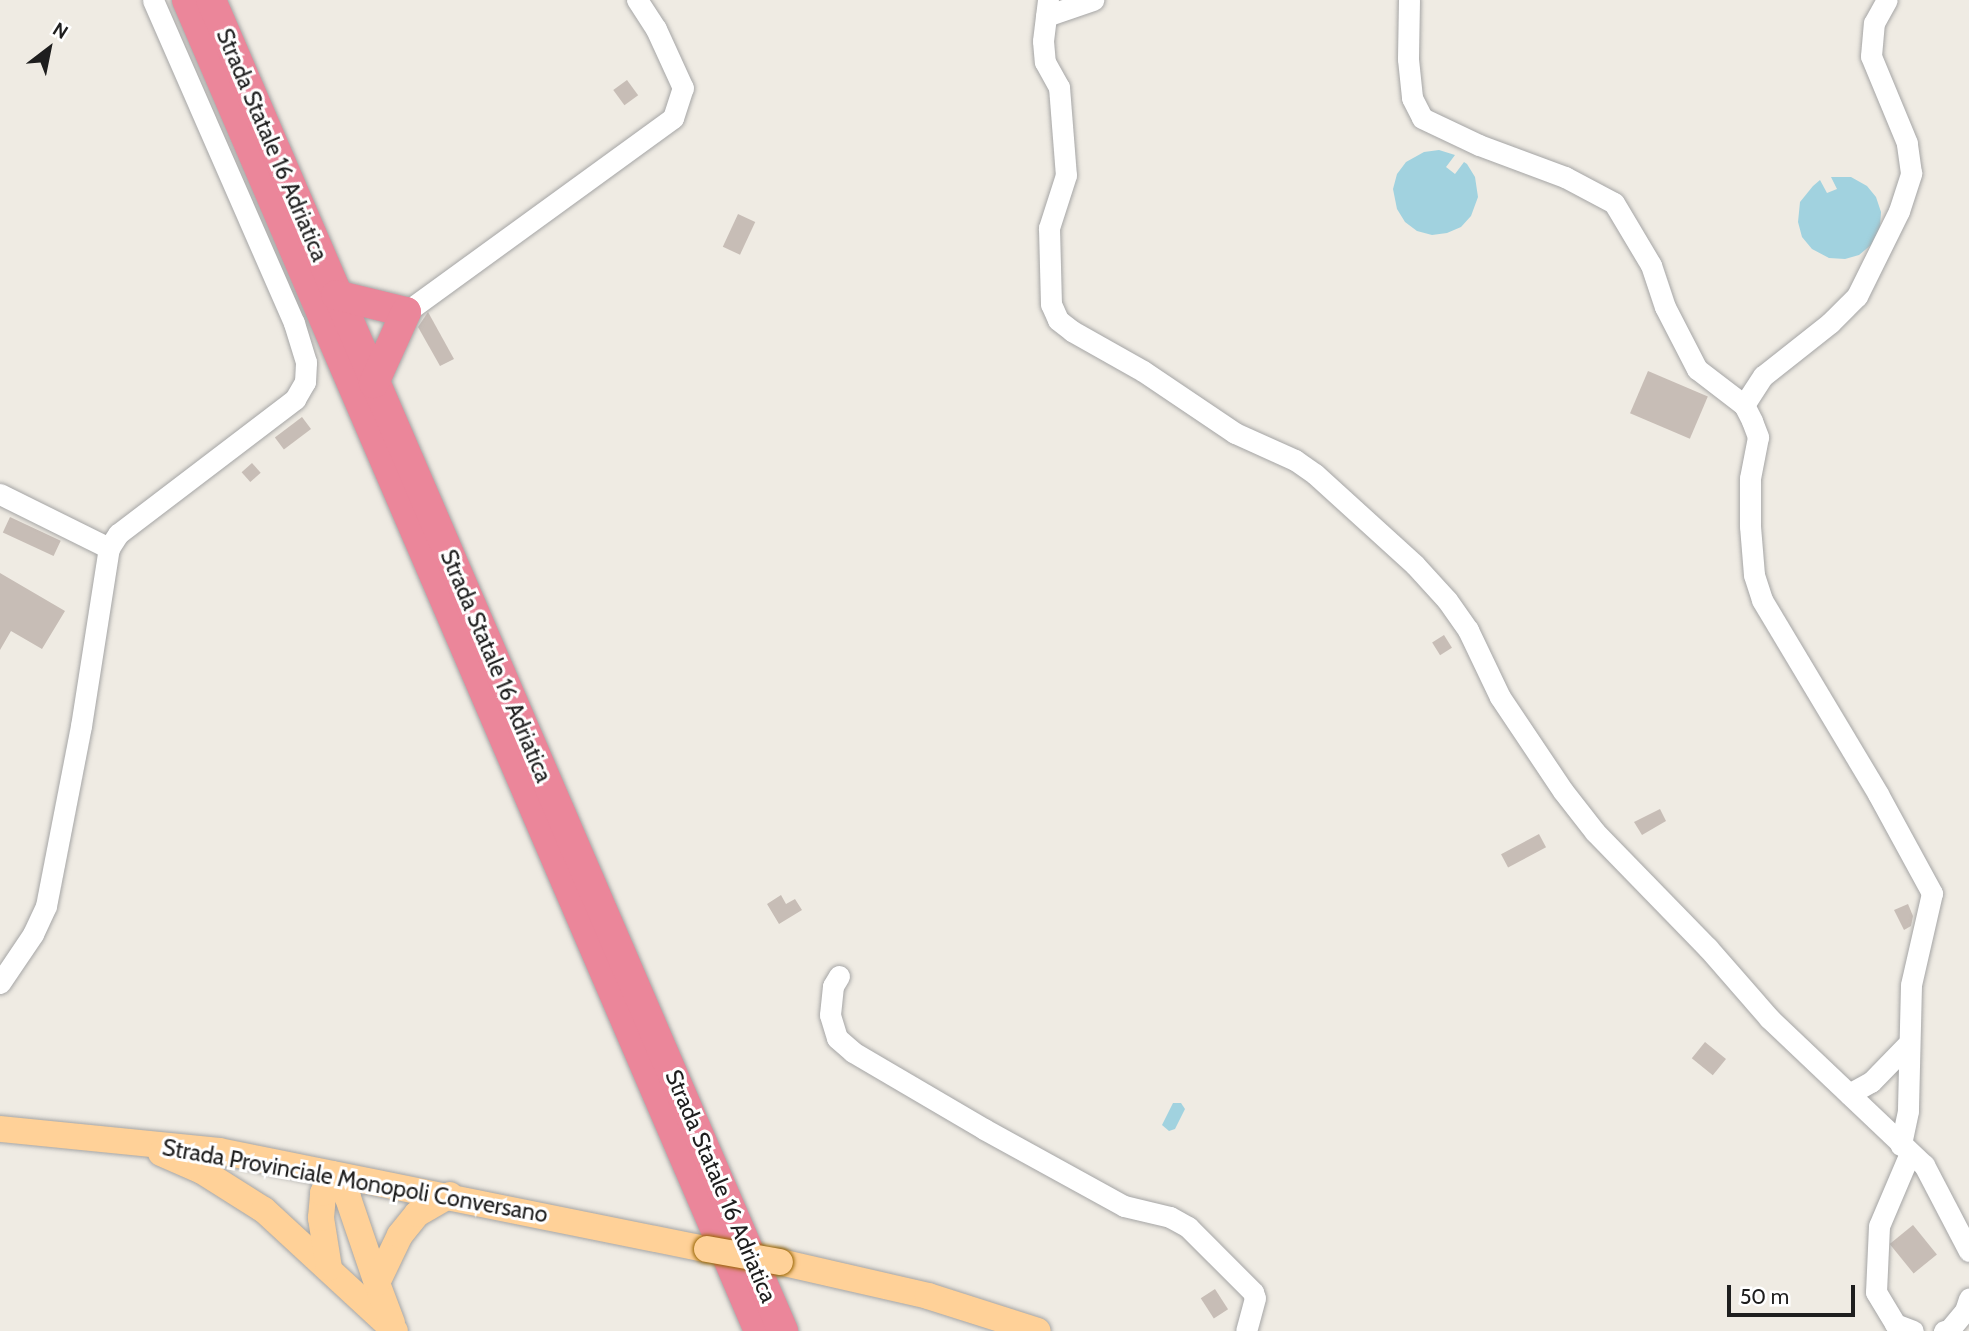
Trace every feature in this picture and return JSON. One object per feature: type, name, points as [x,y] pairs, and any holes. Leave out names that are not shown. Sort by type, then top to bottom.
[{"type":"highway","name":"Strada Statale 16 Adriatica","points":[[187,0],[764,1330]]},
{"type":"highway","name":"Strada Statale 16 Adriatica","points":[[211,0],[374,383],[764,1330]]},
{"type":"highway","points":[[336,295],[407,312],[374,383]]},
{"type":"main road","name":"Strada Provinciale Monopoli Conversano","points":[[0,1129],[219,1151],[450,1195],[780,1262],[929,1296],[1038,1331]]},
{"type":"main road","points":[[133,1142],[202,1171],[264,1210],[395,1331]]},
{"type":"main road","points":[[328,1268],[321,1218],[323,1193],[332,1174]]},
{"type":"main road","points":[[332,1174],[348,1198],[381,1302],[395,1331]]},
{"type":"main road","points":[[377,1283],[400,1235],[417,1214],[450,1195]]},
{"type":"street","points":[[0,983],[33,934],[46,906],[81,726],[110,548],[118,534],[295,399],[305,382],[306,362],[294,323],[153,0]]},
{"type":"street","points":[[407,312],[673,118],[683,88],[656,29],[637,0]]},
{"type":"street","points":[[1093,0],[1047,8],[1045,62],[1059,87],[1066,175],[1049,228],[1051,304],[1058,320],[1072,331],[1143,371],[1235,433],[1294,460],[1315,474],[1415,565],[1447,600],[1468,630],[1500,697],[1563,791],[1595,832],[1708,948],[1769,1018],[1924,1165],[1969,1251]]},
{"type":"street","points":[[1409,0],[1408,59],[1412,98],[1422,118],[1479,145],[1565,177],[1614,203],[1651,265],[1665,307],[1697,369],[1744,405],[1758,437],[1751,478],[1750,526],[1754,575],[1762,600],[1878,794],[1932,893],[1911,985],[1906,1149],[1879,1226],[1876,1292],[1895,1324],[1913,1331]]},
{"type":"street","points":[[1744,405],[1763,376],[1830,323],[1857,296],[1899,211],[1911,173],[1907,143],[1871,56],[1874,23],[1887,0]]},
{"type":"street","points":[[0,494],[110,548]]},
{"type":"street","points":[[839,976],[833,986],[830,1015],[837,1038],[853,1052],[984,1129],[1124,1206],[1170,1217],[1188,1227],[1253,1292],[1255,1298],[1246,1331]]},
{"type":"street","points":[[1849,1094],[1871,1082],[1908,1044]]},
{"type":"street","points":[[1944,1331],[1965,1311],[1969,1299]]},
{"type":"water","points":[[1439,150],[1455,155],[1446,167],[1455,174],[1464,162],[1467,164],[1475,177],[1478,197],[1471,216],[1461,227],[1432,235],[1417,231],[1405,222],[1397,209],[1393,189],[1397,174],[1406,162],[1424,152]]},
{"type":"water","points":[[1831,177],[1851,177],[1867,186],[1876,197],[1881,212],[1880,227],[1871,245],[1859,255],[1845,259],[1829,258],[1812,249],[1802,237],[1798,222],[1800,202],[1820,180],[1827,193],[1837,189]]},
{"type":"water","points":[[1173,1103],[1181,1103],[1185,1109],[1175,1129],[1169,1131],[1162,1125]]},
{"type":"building","points":[[627,80],[638,95],[624,105],[613,90]]},
{"type":"building","points":[[738,214],[755,222],[740,255],[723,247]]},
{"type":"building","points":[[428,312],[454,359],[440,366],[418,327]]},
{"type":"building","points":[[1648,371],[1708,396],[1690,439],[1630,413]]},
{"type":"building","points":[[302,417],[311,429],[284,449],[275,437]]},
{"type":"building","points":[[252,463],[261,473],[250,482],[242,472]]},
{"type":"building","points":[[10,517],[61,541],[54,556],[3,532]]},
{"type":"building","points":[[0,573],[65,611],[42,649],[11,631],[0,650]]},
{"type":"building","points":[[1444,635],[1452,648],[1440,655],[1432,642]]},
{"type":"building","points":[[1660,809],[1666,821],[1642,835],[1634,822]]},
{"type":"building","points":[[1539,834],[1546,847],[1508,867],[1501,854]]},
{"type":"building","points":[[781,895],[786,904],[795,899],[802,910],[779,924],[767,904]]},
{"type":"building","points":[[1908,904],[1913,916],[1911,926],[1904,930],[1894,910]]},
{"type":"building","points":[[1705,1042],[1726,1059],[1713,1075],[1692,1058]]},
{"type":"building","points":[[1913,1225],[1937,1255],[1914,1273],[1890,1244]]},
{"type":"building","points":[[1215,1289],[1228,1309],[1214,1318],[1201,1298]]}]
